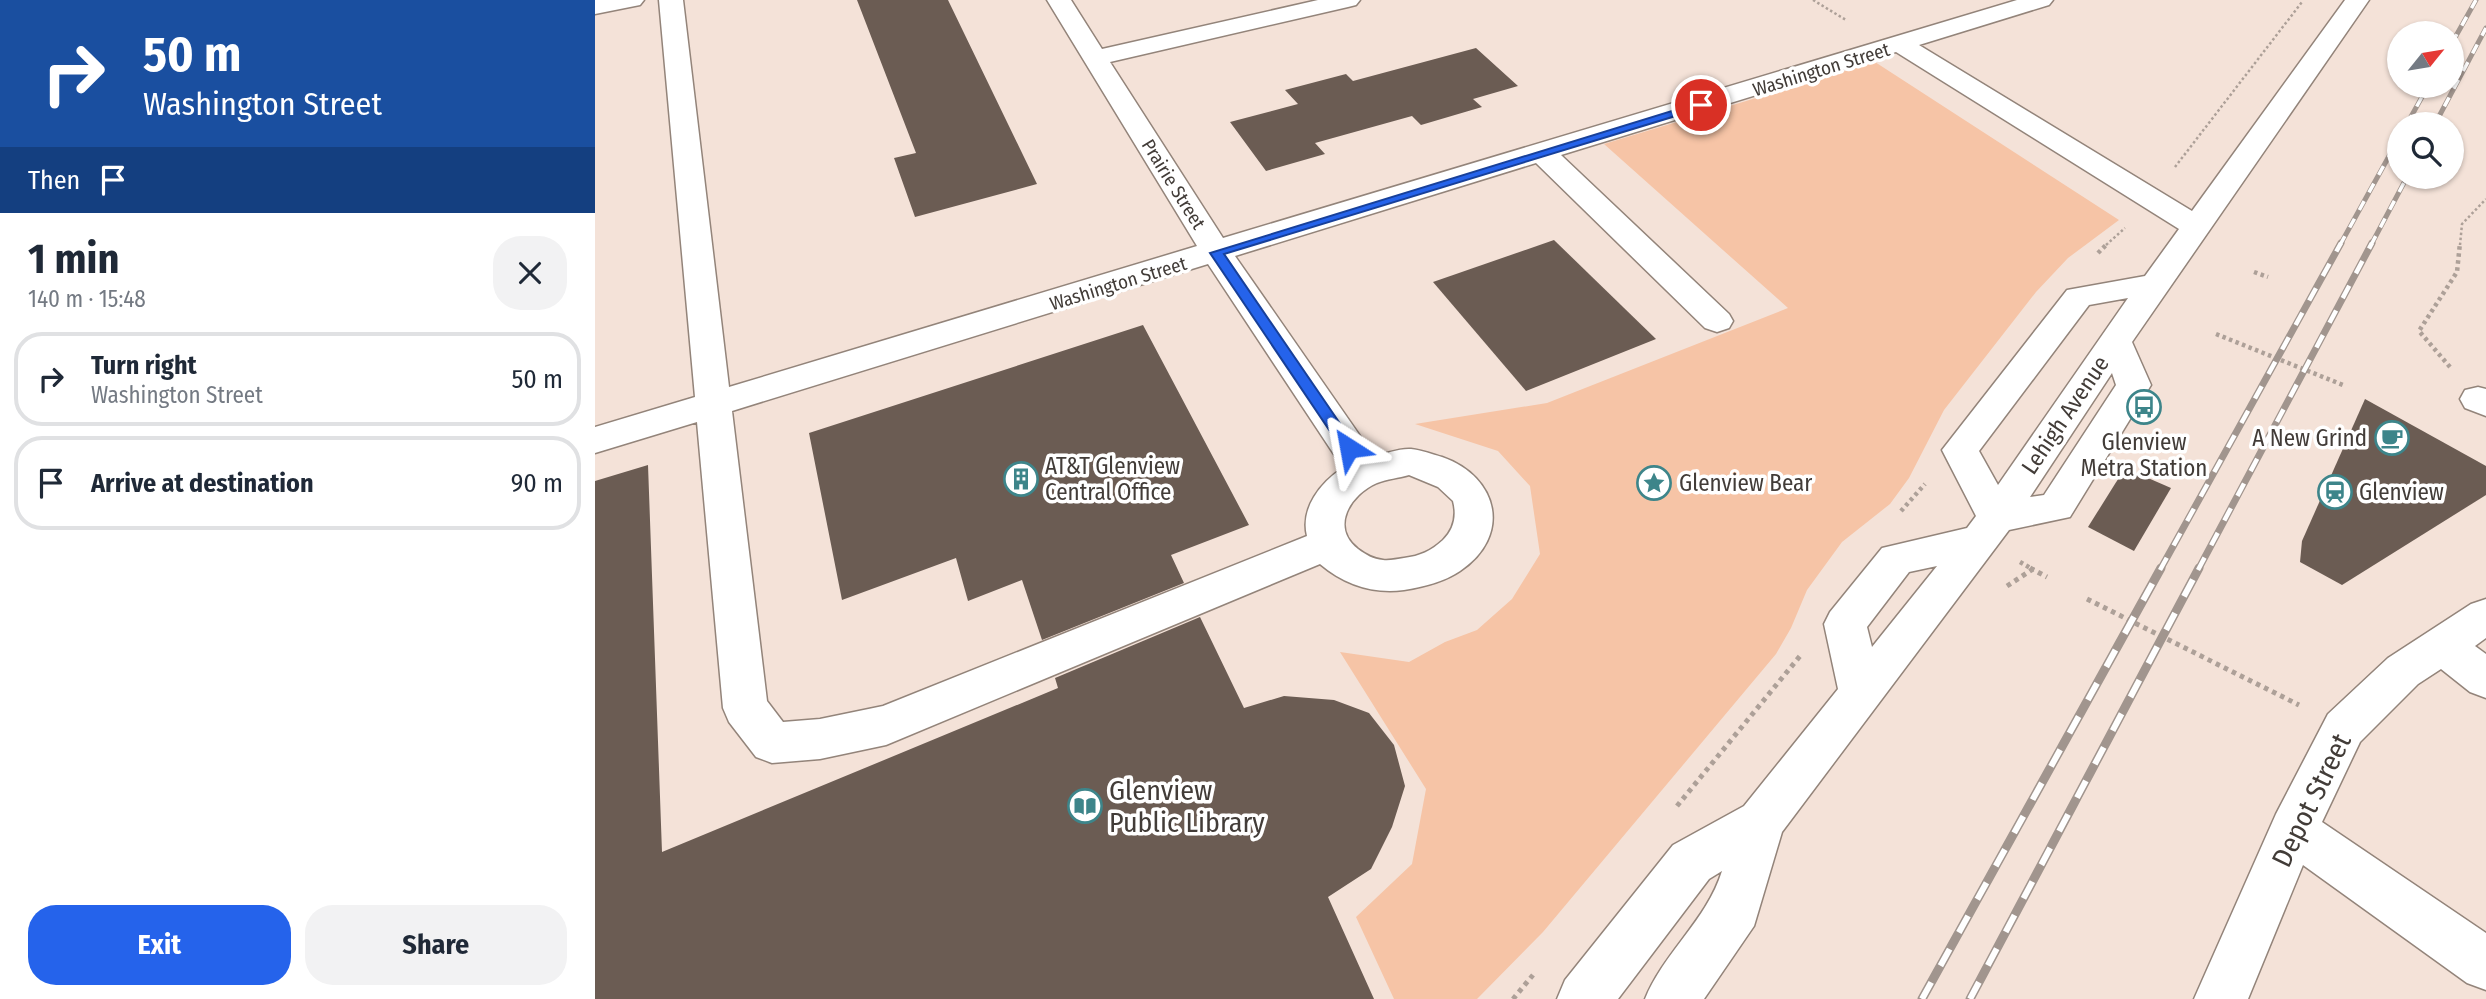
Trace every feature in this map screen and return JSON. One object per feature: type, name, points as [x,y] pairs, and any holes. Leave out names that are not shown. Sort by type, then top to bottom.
[{"type":"street","points":[[595,7],[632,0]]},
{"type":"street","points":[[671,0],[745,708],[772,743],[820,739],[886,726],[1328,544]]},
{"type":"street","name":"Prairie Street","points":[[1059,0],[1216,253],[1364,470]]},
{"type":"street","points":[[1095,58],[1348,0]]},
{"type":"street","name":"Washington Street","points":[[595,440],[1543,154],[2041,0]]},
{"type":"street","name":"Lehigh Avenue","points":[[1988,529],[2056,507],[2134,385],[2115,342],[2357,0]]},
{"type":"street","points":[[1900,44],[2196,226]]},
{"type":"street","points":[[1543,154],[1717,321]]},
{"type":"street","points":[[1988,529],[1960,450],[2078,297],[2155,284]]},
{"type":"street","points":[[1409,462],[1432,465],[1450,474],[1465,487],[1473,504],[1474,522],[1467,540],[1453,555],[1433,568],[1408,575],[1384,576],[1360,570],[1340,560],[1328,544],[1323,528],[1324,511],[1332,495],[1364,470],[1409,462]]},
{"type":"street","points":[[1861,694],[1845,624],[1896,559],[1988,529]]},
{"type":"street","points":[[1672,999],[1736,908],[1761,822],[1988,529]]},
{"type":"street","name":"Depot Street","points":[[2221,999],[2293,830],[2344,728],[2403,671],[2486,616]]},
{"type":"street","points":[[2442,645],[2486,678]]},
{"type":"street","points":[[1584,999],[1691,862],[1761,822]]},
{"type":"street","points":[[2293,830],[2486,964]]},
{"type":"path","points":[[2172,171],[2304,0]]},
{"type":"path","points":[[2482,401],[2419,331],[2457,272],[2462,224],[2486,199]]},
{"type":"path","points":[[2254,272],[2268,277]]},
{"type":"path","points":[[2216,334],[2343,385]]},
{"type":"path","points":[[2007,586],[2033,569],[2047,577]]},
{"type":"path","points":[[2087,599],[2344,728]]},
{"type":"shaded area","points":[[1875,62],[2119,220],[2068,258],[2036,292],[1944,410],[1909,478],[1890,504],[1842,542],[1807,590],[1791,628],[1776,654],[1543,932],[1477,999],[1394,999],[1356,917],[1412,864],[1426,789],[1340,652],[1409,662],[1445,642],[1477,630],[1512,599],[1540,554],[1530,486],[1498,451],[1415,424],[1547,403],[1788,308],[1604,144]]},
{"type":"building","points":[[857,0],[948,0],[1037,184],[915,217],[894,158],[916,153]]},
{"type":"building","points":[[1476,48],[1518,86],[1473,99],[1482,107],[1421,125],[1412,116],[1315,143],[1325,154],[1266,171],[1230,122],[1298,104],[1285,90],[1346,74],[1353,81]]},
{"type":"building","points":[[1554,240],[1656,339],[1526,391],[1433,282]]},
{"type":"building","name":"AT&T Glenview Central Office","points":[[1143,325],[1249,525],[1171,555],[1184,583],[1042,640],[1022,580],[968,601],[956,558],[842,600],[809,433]]},
{"type":"building","points":[[2365,399],[2486,466],[2486,495],[2342,585],[2300,562],[2302,541]]},
{"type":"building","name":"Glenview Public Library","points":[[648,465],[662,852],[1058,688],[1055,678],[1200,617],[1244,708],[1284,696],[1334,700],[1369,713],[1394,745],[1405,786],[1392,827],[1371,869],[1328,897],[1374,999],[595,999],[595,481]]},
{"type":"building","points":[[2125,468],[2171,488],[2134,551],[2088,527]]},
{"type":"railway","points":[[2464,22],[2476,0]]},
{"type":"railway","points":[[2441,112],[2486,28]]},
{"type":"railway","points":[[2414,112],[2421,98]]},
{"type":"railway","points":[[2340,245],[2387,160]]},
{"type":"railway","points":[[2371,245],[2401,189]]},
{"type":"railway","points":[[2160,570],[2341,243]]},
{"type":"railway","points":[[2198,570],[2372,243]]},
{"type":"railway","points":[[1922,999],[2161,568]]},
{"type":"railway","points":[[1970,999],[2199,568]]},
{"type":"place","name":"Glenview Metra Station","points":[[2144,407]]},
{"type":"place","name":"A New Grind","points":[[2392,438]]},
{"type":"place","name":"AT&T Glenview Central Office","points":[[1021,479]]},
{"type":"place","name":"Glenview Bear","points":[[1654,483]]},
{"type":"place","name":"Glenview","points":[[2335,492]]},
{"type":"place","name":"Glenview Public Library","points":[[1085,806]]},
{"type":"route","points":[[1349,448],[1216,253],[1701,105]]}]
